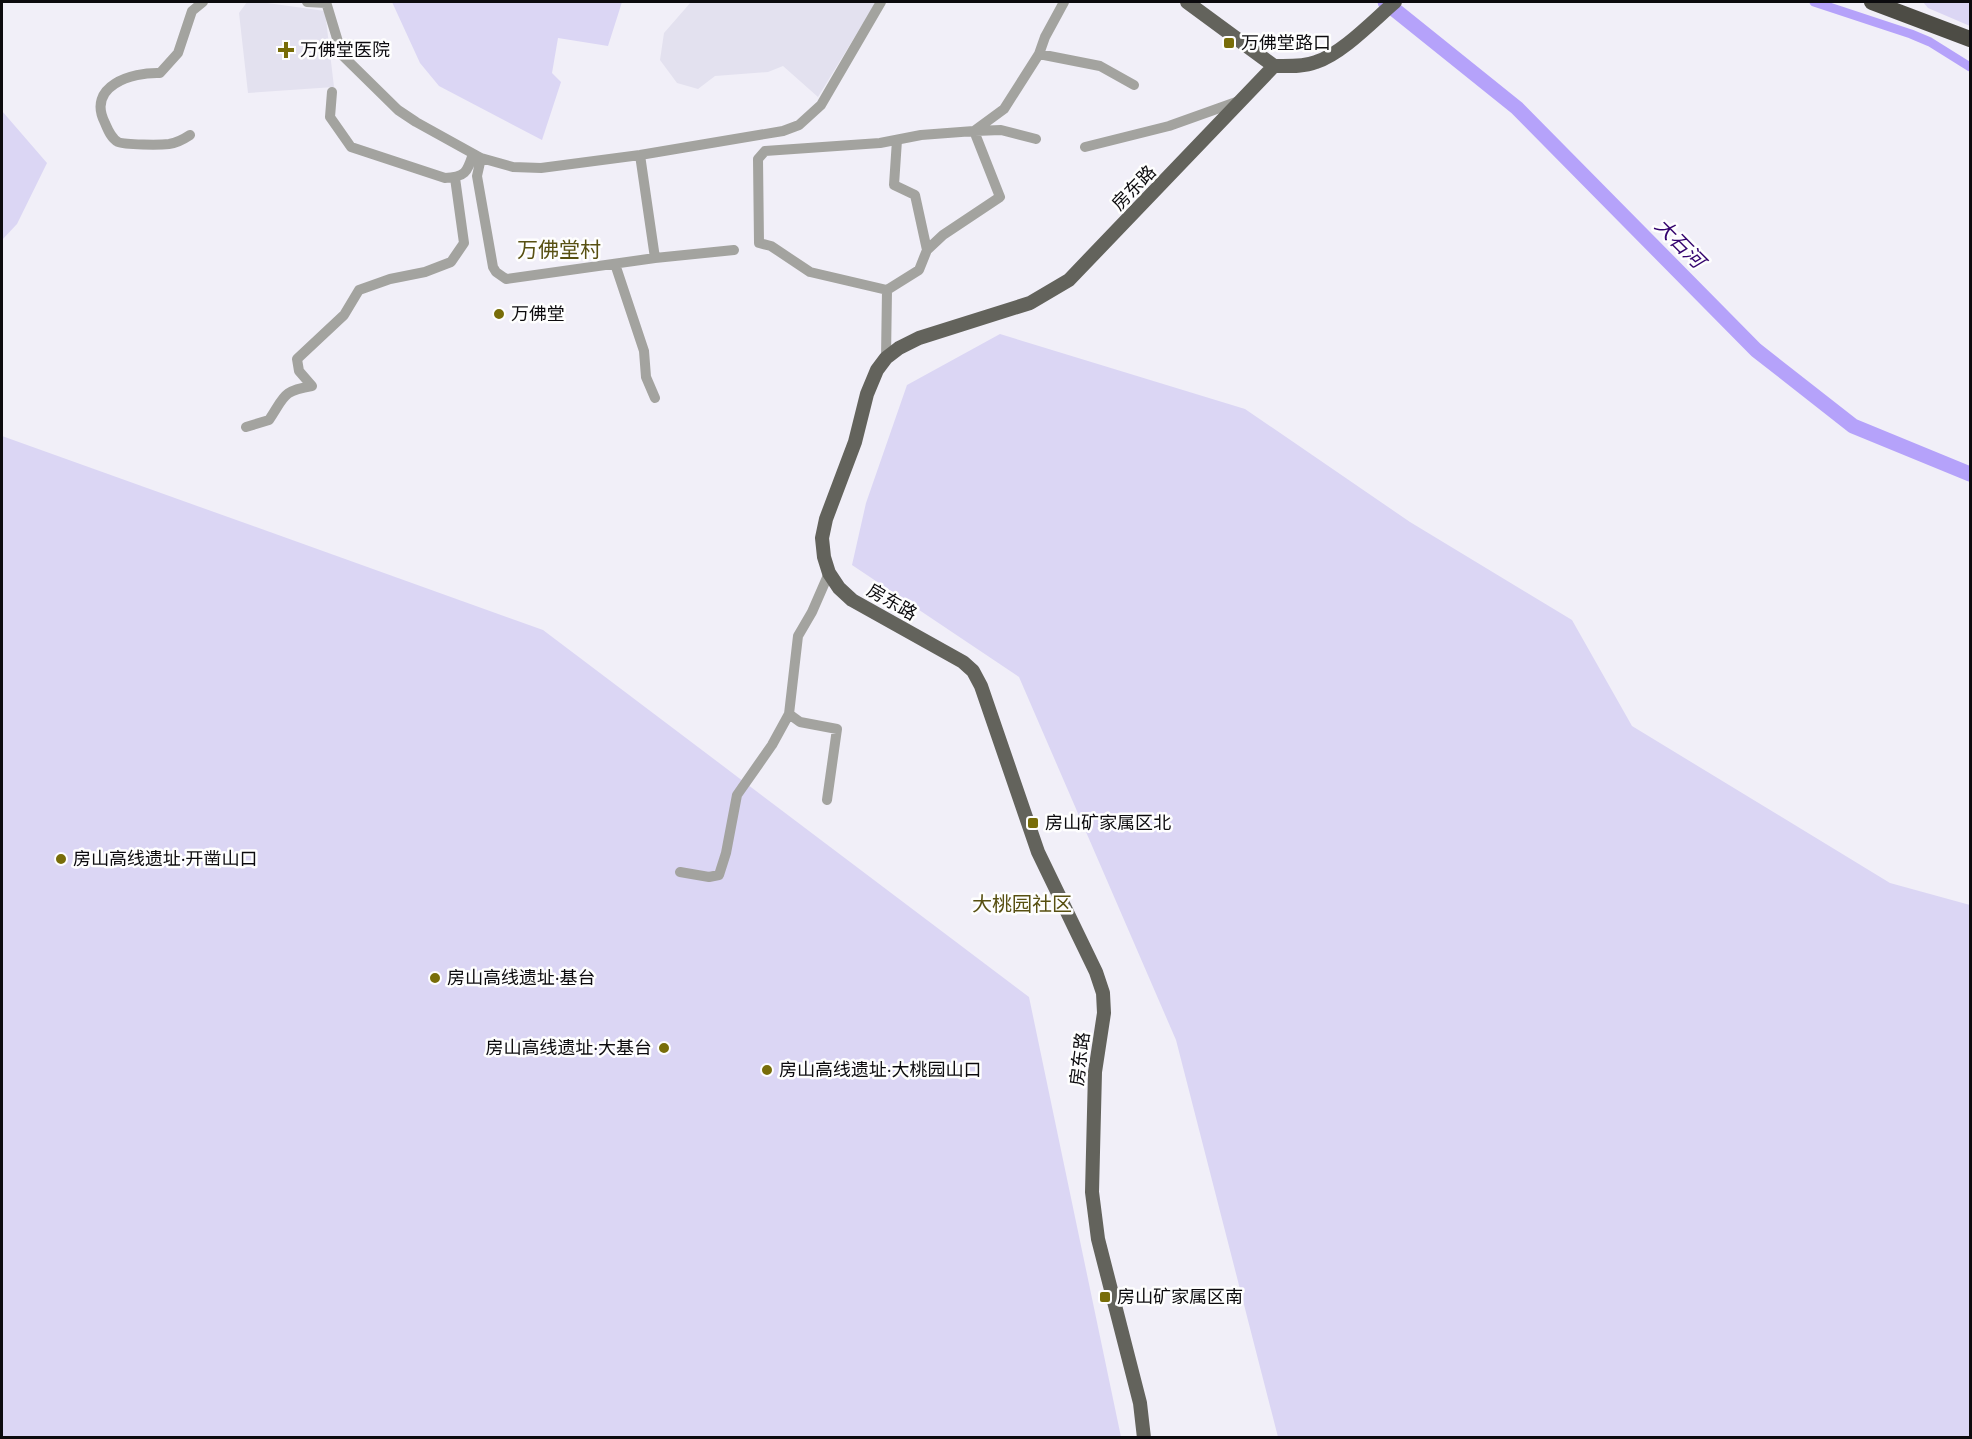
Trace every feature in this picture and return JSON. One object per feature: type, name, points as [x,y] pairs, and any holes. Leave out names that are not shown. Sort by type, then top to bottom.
[{"type":"highway","points":[[1872,2],[1971,39]]},
{"type":"main road","points":[[1187,2],[1274,66],[1299,66],[1325,59],[1350,41],[1395,2]]},
{"type":"main road","name":"房东路","points":[[1144,1437],[1140,1403],[1098,1239],[1092,1192],[1095,1072],[1104,1013],[1103,993],[1096,972],[1038,852],[986,699],[973,671],[963,662],[852,600],[839,588],[829,573],[822,538],[826,519],[855,442],[867,394],[877,370],[886,358],[899,348],[919,338],[1030,303],[1069,280],[1274,66]]},
{"type":"street","points":[[190,135],[168,144],[120,143],[112,138],[101,115],[103,94],[115,82],[148,73],[160,73],[178,52],[192,11],[203,2]]},
{"type":"street","points":[[307,2],[326,2],[342,55],[399,110],[477,156],[513,167],[541,168],[640,155],[783,131],[799,125],[821,105],[881,2]]},
{"type":"street","points":[[974,131],[1004,109],[1039,54],[1045,37],[1064,2]]},
{"type":"street","points":[[1039,54],[1100,66],[1134,85]]},
{"type":"street","points":[[332,92],[330,117],[351,147],[436,176],[455,178],[467,172],[477,156]]},
{"type":"street","points":[[1085,147],[1169,126],[1242,100]]},
{"type":"street","points":[[974,131],[1000,197],[943,235],[927,250],[919,270],[887,290],[810,272],[771,246],[759,243],[758,159],[765,151],[880,143],[921,135],[974,131],[1001,130],[1036,139]]},
{"type":"street","points":[[897,140],[894,185],[915,195],[927,250]]},
{"type":"street","points":[[640,155],[655,258]]},
{"type":"street","points":[[477,156],[477,176],[493,267],[500,276],[506,279],[655,258],[734,250]]},
{"type":"street","points":[[246,427],[269,420],[285,394],[298,388],[312,386],[299,371],[297,359],[344,315],[359,290],[451,262],[464,243],[455,178]]},
{"type":"street","points":[[615,264],[644,351],[646,377],[655,398]]},
{"type":"street","points":[[886,358],[887,290]]},
{"type":"street","points":[[680,872],[710,877],[719,875],[726,853],[737,795],[772,745],[789,714],[798,636],[812,612],[829,573]]},
{"type":"street","points":[[789,714],[800,722],[837,729],[827,800]]},
{"type":"shaded area","name":"万佛堂医院","points":[[247,2],[325,11],[334,87],[248,93],[239,13]]},
{"type":"shaded area","points":[[392,2],[622,2],[608,46],[558,38],[552,73],[561,82],[542,140],[439,86],[420,63]]},
{"type":"shaded area","points":[[691,2],[876,2],[818,97],[783,66],[768,72],[715,76],[698,89],[677,83],[660,60],[664,33]]},
{"type":"shaded area","points":[[1923,2],[1970,2],[1970,26],[1928,8]]},
{"type":"shaded area","points":[[2,111],[47,163],[17,224],[2,240]]},
{"type":"shaded area","points":[[1000,334],[1245,409],[1410,522],[1572,620],[1632,726],[1890,883],[1970,905],[1970,1437],[1278,1437],[1176,1040],[1019,677],[852,565],[866,503],[907,385]]},
{"type":"shaded area","points":[[2,436],[543,630],[1029,997],[1121,1437],[2,1437]]},
{"type":"waterway","name":"大石河","points":[[1385,2],[1517,108],[1756,350],[1853,426],[1970,474]]},
{"type":"waterway","points":[[1814,2],[1911,34],[1930,42],[1970,67]]},
{"type":"place","name":"万佛堂路口","points":[[1229,43]]},
{"type":"place","name":"万佛堂医院","points":[[286,50]]},
{"type":"place","name":"万佛堂","points":[[499,314]]},
{"type":"place","name":"房山矿家属区北","points":[[1033,823]]},
{"type":"place","name":"房山高线遗址·开凿山口","points":[[61,859]]},
{"type":"place","name":"房山高线遗址·基台","points":[[435,978]]},
{"type":"place","name":"房山高线遗址·大基台","points":[[664,1048]]},
{"type":"place","name":"房山高线遗址·大桃园山口","points":[[767,1070]]},
{"type":"place","name":"房山矿家属区南","points":[[1105,1297]]},
{"type":"district","name":"万佛堂村","points":[[559,250]]},
{"type":"district","name":"大桃园社区","points":[[1022,904]]}]
